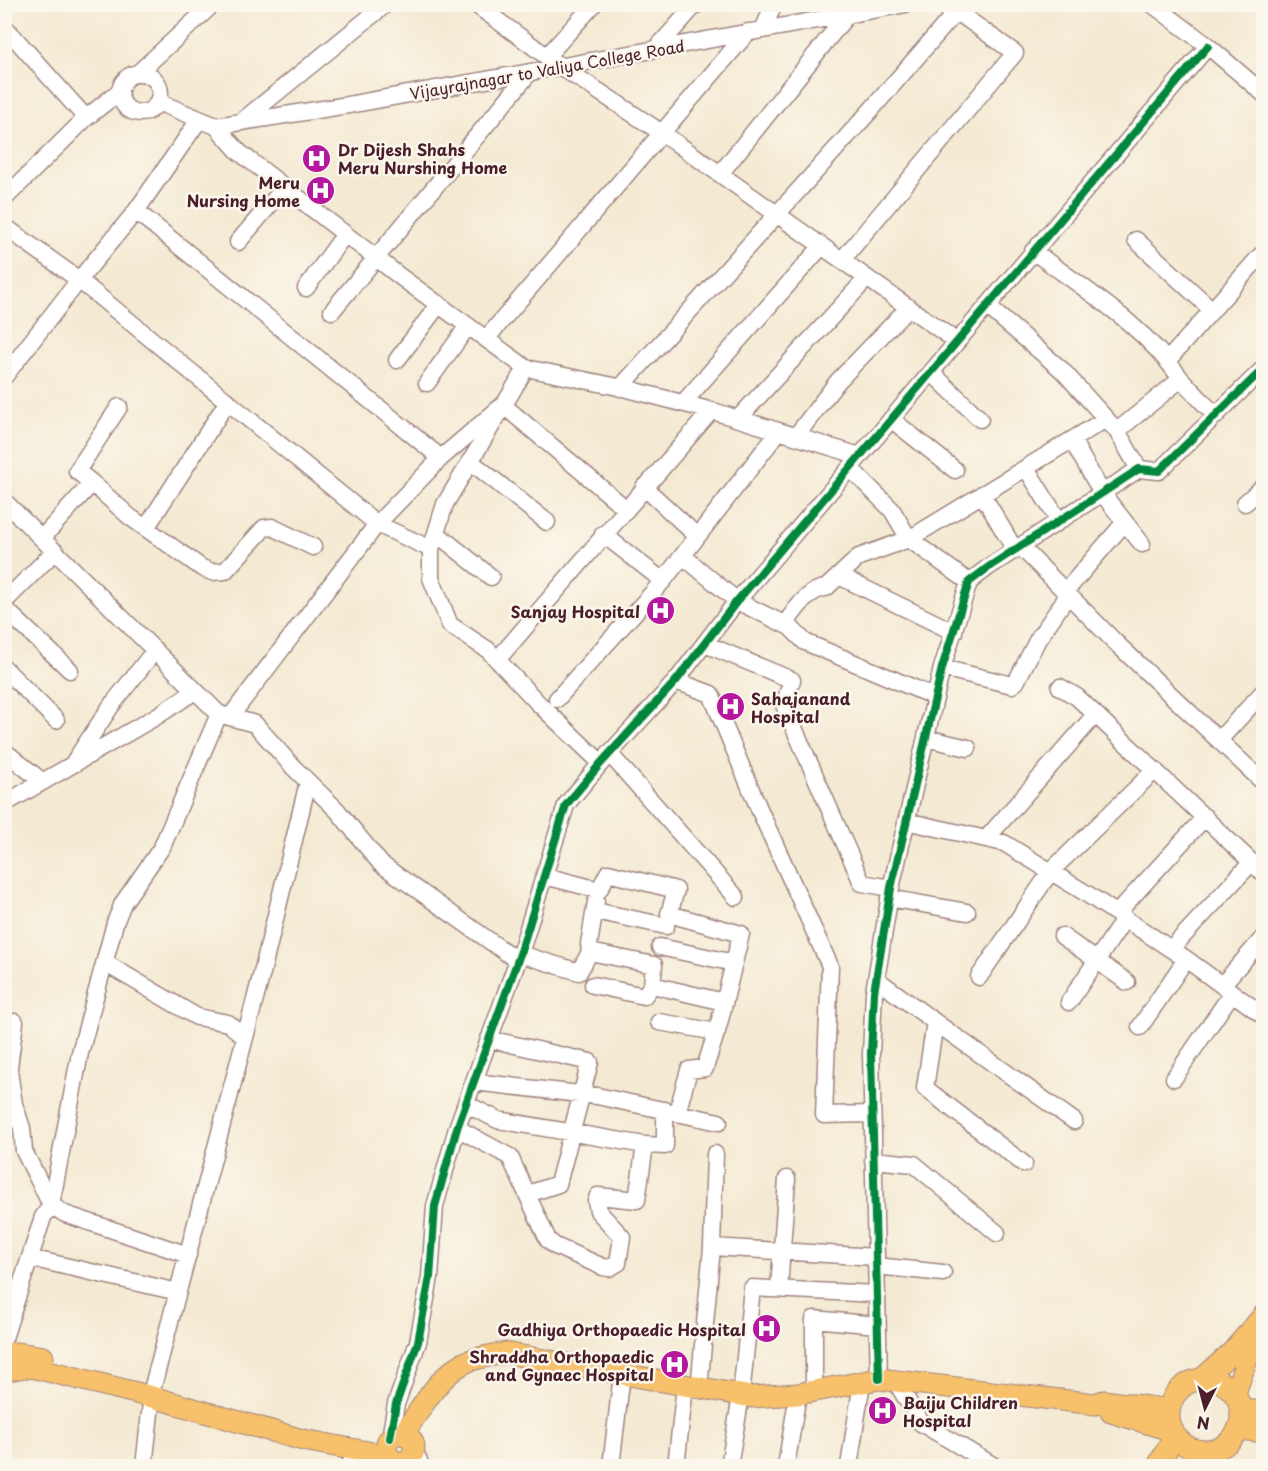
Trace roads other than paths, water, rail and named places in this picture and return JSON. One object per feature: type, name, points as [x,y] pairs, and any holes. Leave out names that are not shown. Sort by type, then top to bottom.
[{"type":"main road","points":[[1202,1379],[1232,1352],[1263,1316]]},
{"type":"main road","points":[[1095,1404],[1174,1434],[1188,1446],[1193,1458],[1223,1446],[1232,1439],[1250,1351],[1263,1336]]},
{"type":"main road","points":[[401,1449],[435,1388],[448,1375],[465,1362],[505,1353],[752,1397],[806,1392],[879,1380],[1095,1404],[1104,1401],[1169,1410]]},
{"type":"main road","points":[[7,1357],[36,1368],[153,1391],[401,1449]]},
{"type":"main road","points":[[1158,1467],[1174,1434],[1169,1410],[1173,1399],[1180,1389],[1190,1382],[1202,1379],[1214,1380],[1226,1385],[1238,1410],[1263,1432]]},
{"type":"main road","points":[[153,1391],[353,1458],[401,1449]]},
{"type":"main road","points":[[1238,1410],[1263,1412]]},
{"type":"street","points":[[123,98],[126,80],[137,74],[213,4]]},
{"type":"street","points":[[239,122],[386,4]]},
{"type":"street","points":[[475,4],[553,61],[662,133],[956,341]]},
{"type":"street","points":[[553,61],[594,4]]},
{"type":"street","points":[[656,49],[696,4]]},
{"type":"street","points":[[486,339],[662,133],[755,31],[774,4]]},
{"type":"street","name":"Vijayrajnagar to Valiya College Road","points":[[152,107],[216,126],[530,72],[553,61],[656,49],[906,4]]},
{"type":"street","points":[[1152,4],[1208,46],[1263,94]]},
{"type":"street","points":[[620,388],[776,213],[951,8],[1015,54],[842,260]]},
{"type":"street","points":[[720,174],[847,15]]},
{"type":"street","points":[[4,26],[90,115]]},
{"type":"street","points":[[154,80],[169,43]]},
{"type":"street","points":[[401,1449],[396,1404],[418,1342],[430,1277],[435,1206],[457,1128],[519,958],[566,805],[605,758],[676,681],[737,601],[1208,46]]},
{"type":"street","points":[[332,311],[530,72]]},
{"type":"street","points":[[123,98],[135,112],[152,107],[160,90],[149,76],[137,74]]},
{"type":"street","points":[[4,199],[90,115],[123,98]]},
{"type":"street","points":[[4,377],[136,211],[194,118]]},
{"type":"street","points":[[216,126],[239,152],[526,368],[683,403],[796,436],[855,462],[892,510],[909,539],[969,582]]},
{"type":"street","points":[[238,242],[285,187]]},
{"type":"street","points":[[136,211],[441,458]]},
{"type":"street","points":[[4,226],[80,280],[377,524],[434,541],[491,578]]},
{"type":"street","points":[[306,288],[345,234]]},
{"type":"street","points":[[1136,240],[1212,310]]},
{"type":"street","points":[[683,403],[822,246]]},
{"type":"street","points":[[1033,251],[1131,324],[1168,360],[1181,379],[1216,416]]},
{"type":"street","points":[[1168,360],[1261,255]]},
{"type":"street","points":[[738,419],[867,278]]},
{"type":"street","points":[[397,360],[439,304]]},
{"type":"street","points":[[987,306],[1062,370],[1112,425],[1139,470]]},
{"type":"street","points":[[796,436],[838,381],[909,308]]},
{"type":"street","points":[[427,382],[468,326]]},
{"type":"street","points":[[526,368],[502,405],[446,504],[434,541],[431,578],[450,625],[488,650],[539,704],[605,758],[736,897]]},
{"type":"street","points":[[849,1467],[879,1380],[871,1054],[876,979],[890,893],[906,821],[942,668],[969,582],[1017,548],[1139,470],[1159,471],[1263,368]]},
{"type":"street","points":[[931,372],[980,419]]},
{"type":"street","points":[[784,624],[802,602],[818,588],[826,588],[859,557],[909,539],[1072,440],[1112,425],[1181,379]]},
{"type":"street","points":[[146,528],[228,402]]},
{"type":"street","points":[[7,1357],[30,1258],[43,1217],[51,1205],[80,1053],[114,923],[123,903],[162,847],[225,716],[377,524],[441,458],[502,405]]},
{"type":"street","points":[[502,405],[625,508]]},
{"type":"street","points":[[119,407],[77,471],[146,528],[202,568],[212,572],[225,571],[264,528],[272,527],[313,547]]},
{"type":"street","points":[[497,660],[625,508],[711,411]]},
{"type":"street","points":[[891,419],[955,470]]},
{"type":"street","points":[[556,699],[663,581],[779,431]]},
{"type":"street","points":[[1072,440],[1102,493],[1142,544]]},
{"type":"street","points":[[470,461],[547,522]]},
{"type":"street","points":[[1026,468],[1059,521]]},
{"type":"street","points":[[42,538],[92,483]]},
{"type":"street","points":[[1245,504],[1263,486]]},
{"type":"street","points":[[644,487],[698,536]]},
{"type":"street","points":[[982,494],[1017,548],[1263,783]]},
{"type":"street","points":[[4,501],[195,691],[225,716],[255,724],[293,767],[337,810],[381,864],[519,958],[579,972],[590,952],[589,944],[598,890],[608,873],[676,890],[654,965],[652,985],[644,996],[593,985]]},
{"type":"street","points":[[942,668],[1012,685],[1016,682],[1038,639],[1067,594],[1125,522]]},
{"type":"street","points":[[603,534],[663,581]]},
{"type":"street","points":[[4,602],[55,551]]},
{"type":"street","points":[[682,556],[737,601],[784,624],[805,642],[935,698]]},
{"type":"street","points":[[839,576],[954,632]]},
{"type":"street","points":[[4,608],[70,670]]},
{"type":"street","points":[[705,644],[792,680],[784,705],[862,883],[890,893],[967,912]]},
{"type":"street","points":[[72,766],[111,706],[155,650]]},
{"type":"street","points":[[4,668],[56,720]]},
{"type":"street","points":[[676,681],[711,694],[760,811],[830,966],[824,1115],[872,1114]]},
{"type":"street","points":[[1060,687],[1077,697],[1258,868],[1171,949]]},
{"type":"street","points":[[4,804],[157,717],[195,691]]},
{"type":"street","points":[[1219,740],[1263,691]]},
{"type":"street","points":[[986,839],[1095,715]]},
{"type":"street","points":[[926,738],[968,748]]},
{"type":"street","points":[[5,752],[43,782]]},
{"type":"street","points":[[979,977],[1051,872],[1155,770]]},
{"type":"street","points":[[144,1467],[153,1391],[245,1037],[308,782]]},
{"type":"street","points":[[1069,1002],[1121,916],[1205,817]]},
{"type":"street","points":[[906,821],[1004,843],[1186,959],[1263,1016]]},
{"type":"street","points":[[545,876],[598,890]]},
{"type":"street","points":[[466,1104],[498,1120],[645,1145],[665,1146],[671,1112],[689,1070],[705,1068],[717,1032],[741,934],[668,920],[595,911]]},
{"type":"street","points":[[1062,936],[1127,982]]},
{"type":"street","points":[[1174,1078],[1227,989],[1263,937]]},
{"type":"street","points":[[660,947],[734,963]]},
{"type":"street","points":[[590,952],[654,965]]},
{"type":"street","points":[[1140,1027],[1186,959]]},
{"type":"street","points":[[105,963],[197,1017],[228,1023],[245,1037]]},
{"type":"street","points":[[876,979],[1074,1121]]},
{"type":"street","points":[[652,985],[724,1002]]},
{"type":"street","points":[[15,1022],[9,1067],[14,1104],[20,1119],[24,1151],[51,1205],[65,1214],[188,1255]]},
{"type":"street","points":[[659,1022],[717,1032]]},
{"type":"street","points":[[935,1022],[926,1088],[1024,1164]]},
{"type":"street","points":[[489,1039],[590,1062],[558,1184],[528,1194]]},
{"type":"street","points":[[474,1082],[583,1094],[719,1122]]},
{"type":"street","points":[[457,1128],[510,1157],[548,1240],[555,1246],[609,1268],[618,1263],[622,1237],[598,1211],[596,1202],[598,1196],[636,1200],[645,1145]]},
{"type":"street","points":[[676,1467],[692,1387],[712,1247],[715,1154]]},
{"type":"street","points":[[873,1160],[914,1164],[997,1233]]},
{"type":"street","points":[[779,1289],[787,1179]]},
{"type":"street","points":[[712,1247],[783,1251],[876,1261],[943,1273]]},
{"type":"street","points":[[30,1258],[178,1292]]},
{"type":"street","points":[[729,1467],[741,1396],[752,1288],[877,1294]]},
{"type":"street","points":[[786,1467],[806,1392],[814,1319],[877,1325]]},
{"type":"street","points":[[611,1467],[622,1374]]},
{"type":"street","points":[[879,1380],[921,1423],[994,1467]]},
{"type":"place","name":"Dr Dijesh Shahs Meru Nurshing Home","points":[[317,158]]},
{"type":"place","name":"Meru Nursing Home","points":[[321,191]]},
{"type":"place","name":"Sanjay Hospital","points":[[661,611]]},
{"type":"place","name":"Sahajanand Hospital","points":[[730,707]]},
{"type":"place","name":"Gadhiya Orthopaedic Hospital","points":[[767,1329]]},
{"type":"place","name":"Shraddha Orthopaedic and Gynaec Hospital","points":[[675,1365]]},
{"type":"place","name":"Baiju Children Hospital","points":[[882,1411]]}]
